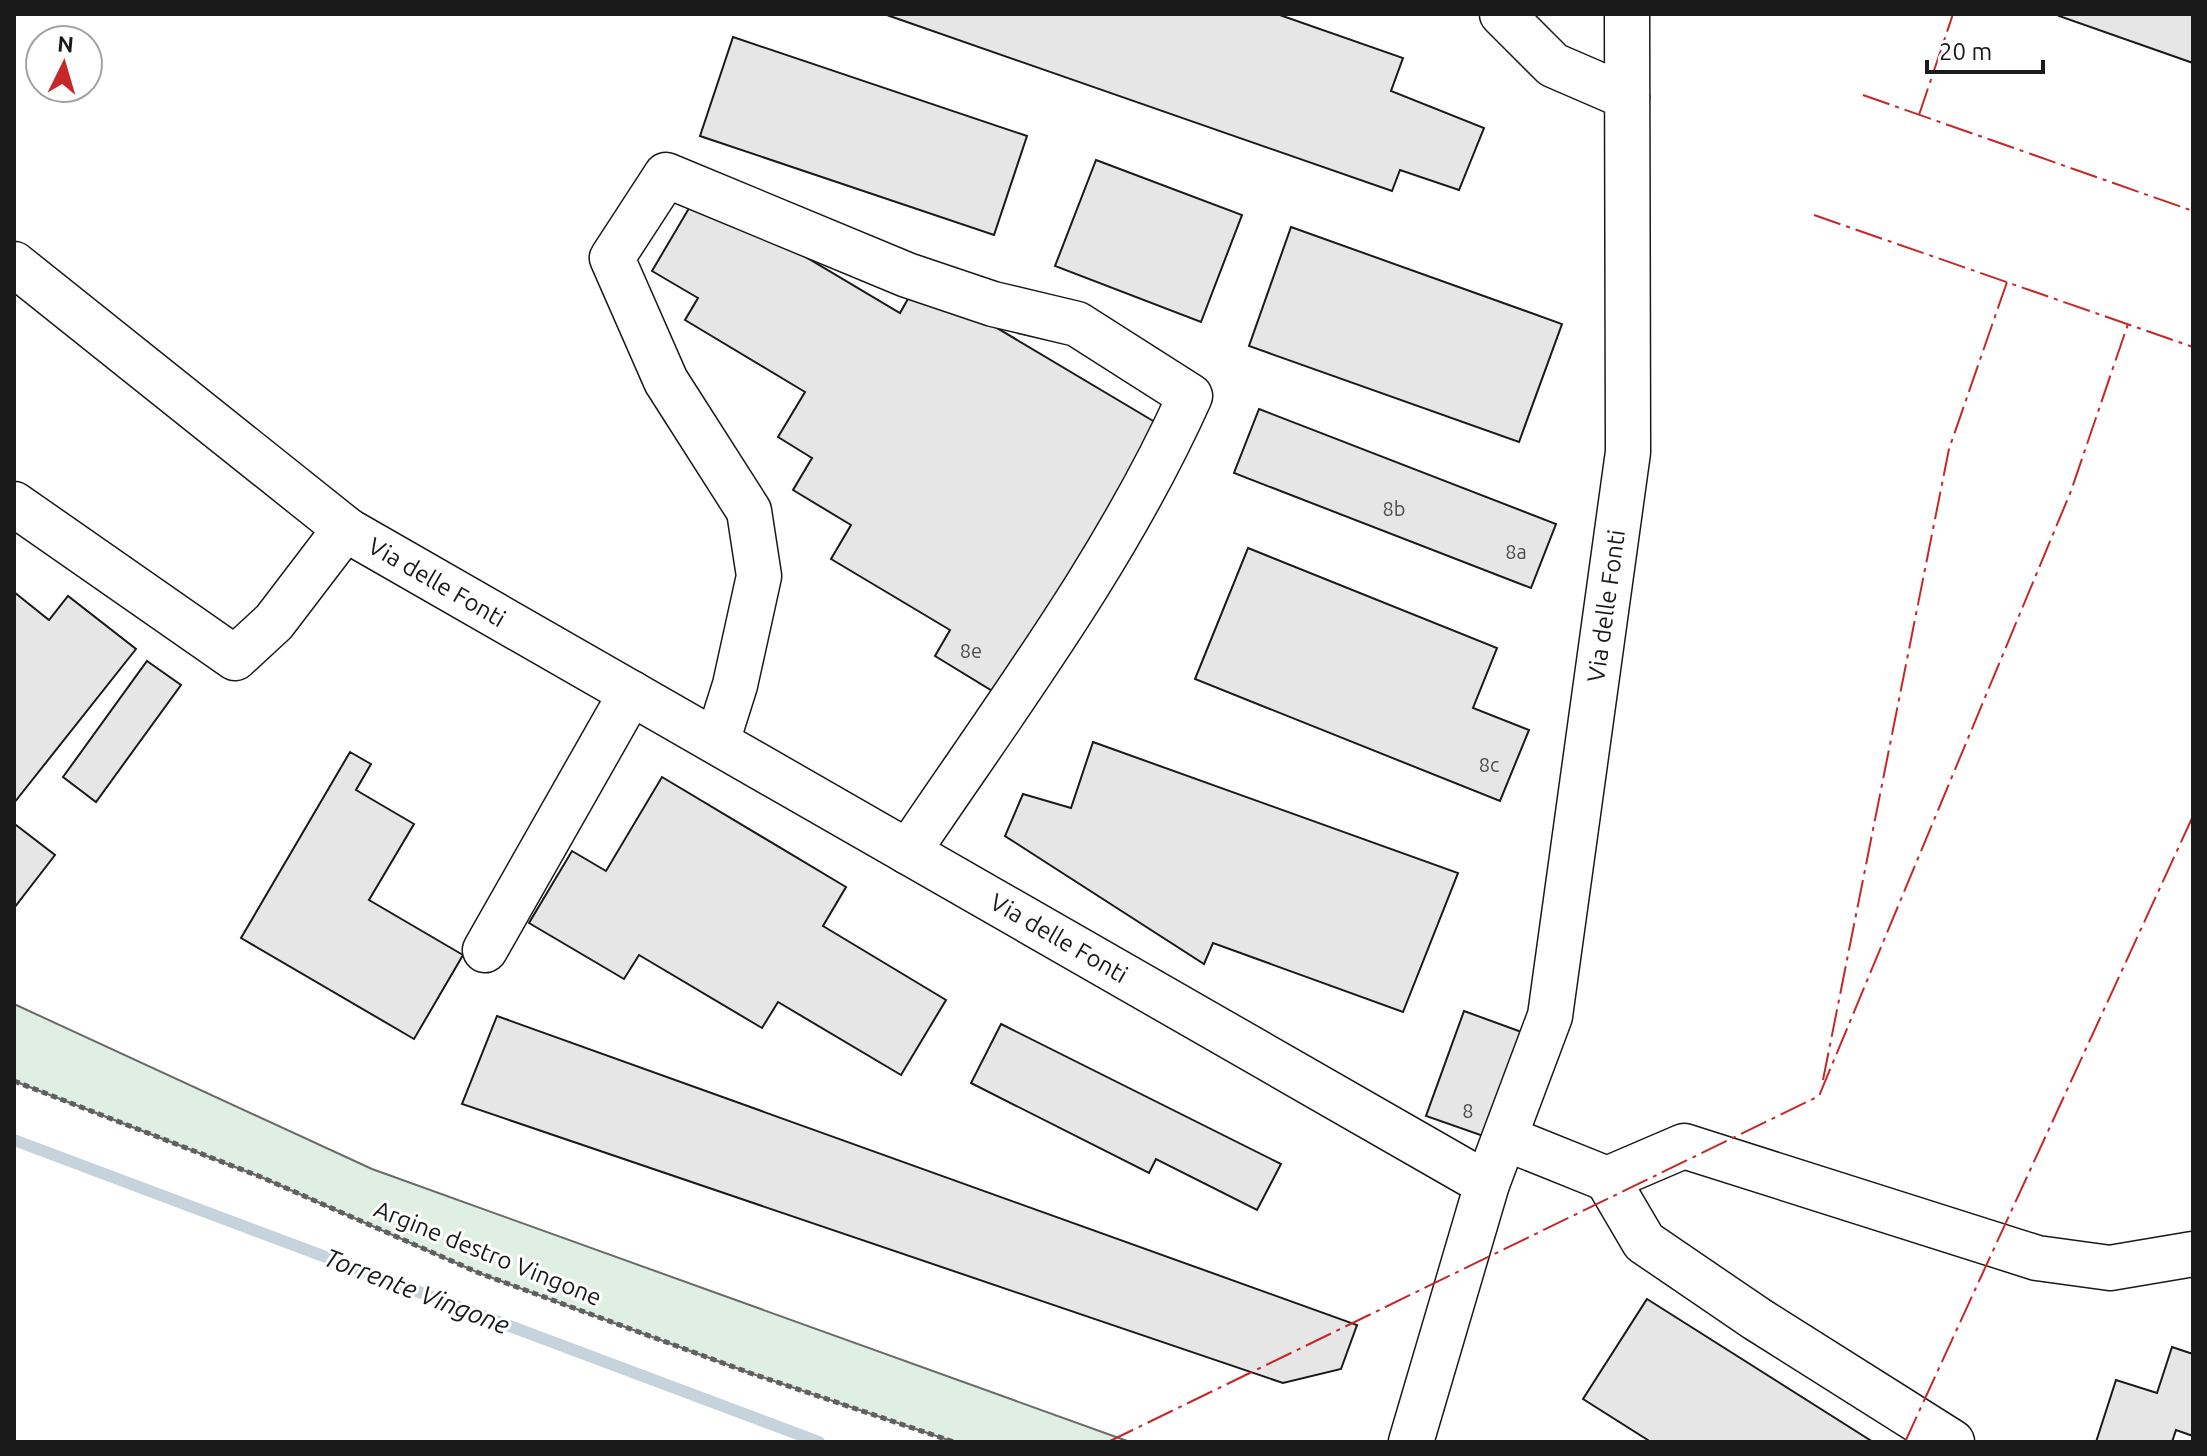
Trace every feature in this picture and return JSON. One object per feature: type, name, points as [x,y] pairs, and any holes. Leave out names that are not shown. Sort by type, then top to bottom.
[{"type":"street","points":[[1502,14],[1553,65],[1627,97]]},
{"type":"street","name":"Via delle Fonti","points":[[1411,1442],[1487,1184],[1550,1016],[1628,452],[1627,14]]},
{"type":"street","points":[[717,742],[735,685],[759,576],[749,511],[666,381],[612,258],[666,175],[907,275],[993,304],[1077,324],[1190,396],[1164,455],[1062,624],[908,852]]},
{"type":"street","points":[[14,264],[347,530]]},
{"type":"street","name":"Via delle Fonti","points":[[14,504],[235,658],[274,622],[347,530],[1487,1184]]},
{"type":"street","points":[[485,950],[631,693]]},
{"type":"street","points":[[1505,1138],[1607,1179],[1644,1242],[1757,1319],[1952,1442]]},
{"type":"street","points":[[1607,1179],[1684,1146],[2037,1258],[2110,1268],[2193,1254]]},
{"type":"path","name":"Argine destro Vingone","points":[[14,1081],[261,1177],[479,1273],[750,1373],[954,1442]]},
{"type":"green space","points":[[14,1004],[372,1169],[1130,1442],[954,1442],[750,1373],[479,1273],[261,1177],[14,1081]]},
{"type":"building","points":[[884,14],[1277,14],[1403,58],[1391,91],[1484,128],[1459,190],[1400,170],[1392,191]]},
{"type":"building","points":[[2193,14],[2193,63],[2059,16]]},
{"type":"building","points":[[733,37],[1027,136],[994,235],[700,136]]},
{"type":"building","points":[[1096,160],[1242,215],[1201,322],[1055,266]]},
{"type":"building","points":[[698,193],[900,313],[918,281],[1165,428],[1004,698],[935,656],[950,630],[831,559],[851,525],[793,490],[812,458],[778,437],[805,392],[685,320],[698,298],[652,271]]},
{"type":"building","points":[[1291,227],[1562,324],[1519,442],[1249,346]]},
{"type":"building","points":[[1259,409],[1556,524],[1531,588],[1234,473]]},
{"type":"building","points":[[1248,548],[1497,648],[1473,708],[1529,730],[1500,801],[1195,679]]},
{"type":"building","points":[[14,592],[49,620],[68,596],[136,649],[14,803]]},
{"type":"building","points":[[147,661],[181,685],[96,802],[63,777]]},
{"type":"building","points":[[1093,742],[1458,873],[1403,1012],[1213,943],[1204,964],[1005,836],[1023,794],[1071,808]]},
{"type":"building","points":[[350,752],[371,764],[356,790],[414,824],[369,900],[463,955],[414,1039],[241,938]]},
{"type":"building","points":[[662,777],[846,887],[823,926],[946,1000],[901,1075],[778,1002],[762,1028],[639,955],[624,979],[529,923],[572,851],[606,871]]},
{"type":"building","points":[[16,825],[55,855],[14,908],[14,828]]},
{"type":"building","points":[[1464,1011],[1527,1034],[1489,1138],[1426,1116]]},
{"type":"building","points":[[497,1016],[1357,1325],[1341,1369],[1283,1383],[462,1104]]},
{"type":"building","points":[[1001,1024],[1281,1164],[1257,1210],[1156,1159],[1149,1173],[971,1083]]},
{"type":"building","points":[[1647,1299],[1873,1442],[1651,1442],[1583,1399]]},
{"type":"building","points":[[2172,1347],[2193,1354],[2193,1436],[2176,1430],[2172,1442],[2096,1442],[2116,1380],[2157,1393]]},
{"type":"waterway","name":"Torrente Vingone","points":[[14,1140],[819,1442]]},
{"type":"power","points":[[1919,115],[1953,14]]},
{"type":"power","points":[[1863,95],[2193,211]]},
{"type":"power","points":[[1814,215],[2193,347]]},
{"type":"power","points":[[1823,1080],[1949,449],[2007,282]]},
{"type":"power","points":[[1108,1442],[1819,1096],[2071,491],[2128,324]]},
{"type":"power","points":[[1905,1442],[2193,816]]}]
